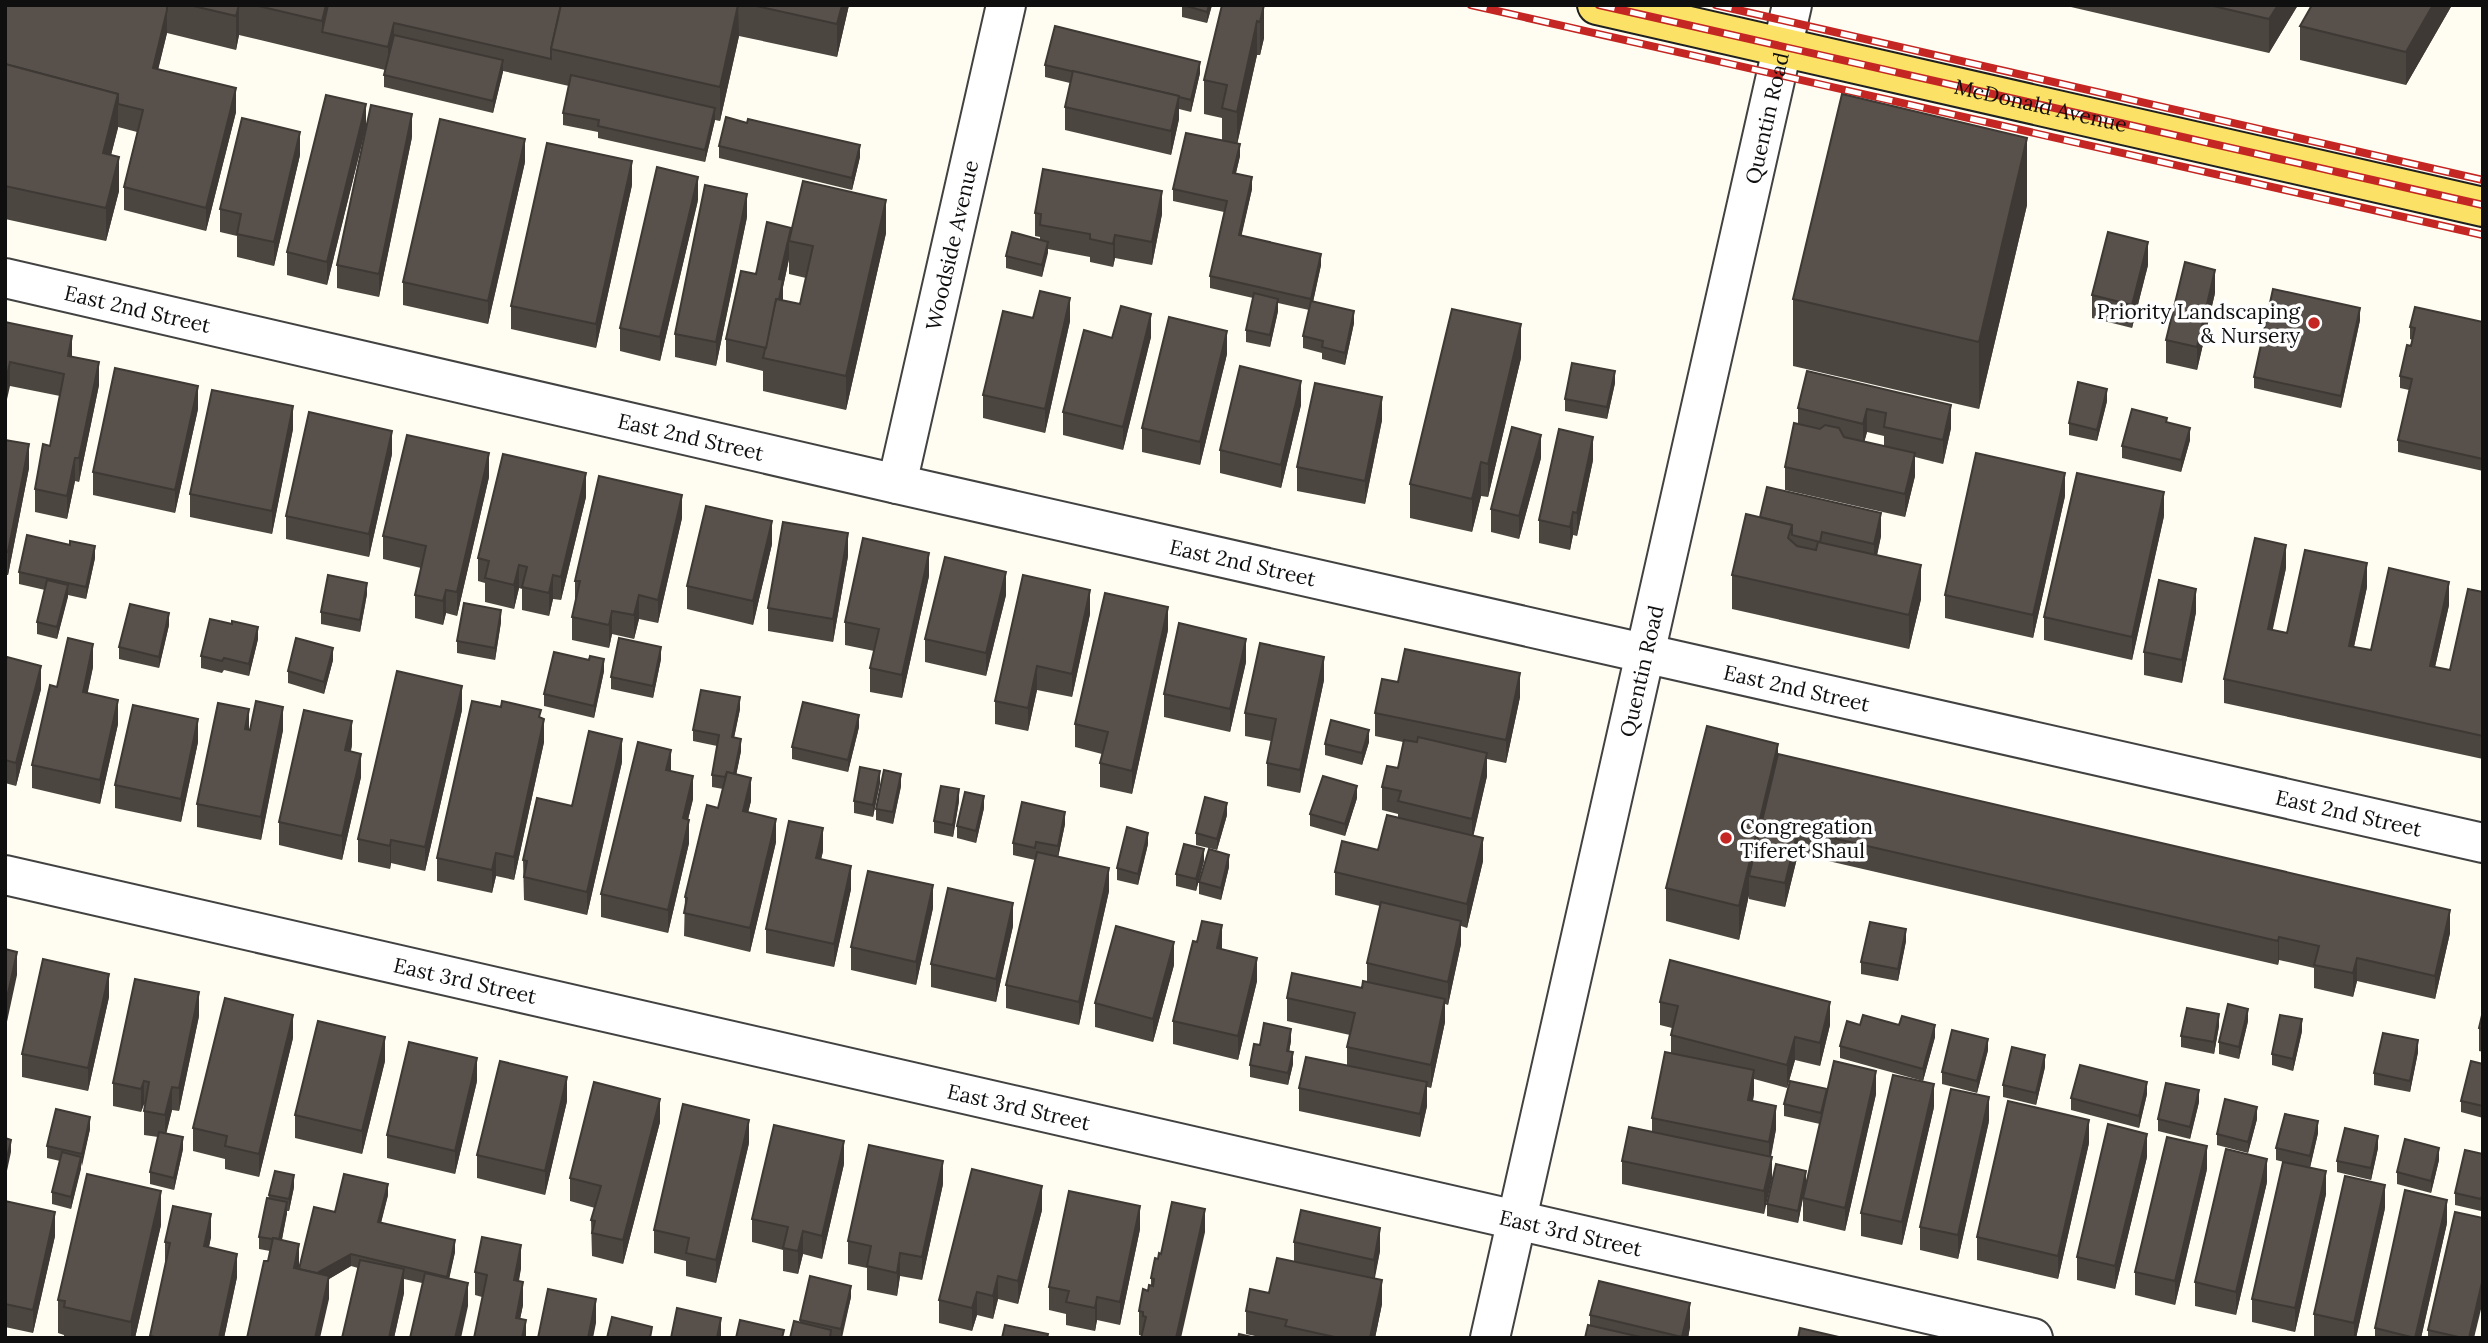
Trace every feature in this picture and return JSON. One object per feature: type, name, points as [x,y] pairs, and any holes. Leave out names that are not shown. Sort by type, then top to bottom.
[{"type":"main road","name":"McDonald Avenue","points":[[1597,5],[2483,207]]},
{"type":"street","name":"Woodside Avenue","points":[[897,484],[1006,5]]},
{"type":"street","name":"Quentin Road","points":[[1490,1338],[1792,5]]},
{"type":"street","name":"East 2nd Street","points":[[5,278],[897,484],[2483,843]]},
{"type":"street","name":"East 3rd Street","points":[[5,876],[2033,1338]]},
{"type":"building","points":[[5,5],[167,5],[153,68],[236,88],[206,208],[124,187],[143,110],[118,104],[118,94],[5,64]]},
{"type":"building","points":[[189,5],[239,5],[236,16]]},
{"type":"building","points":[[254,5],[326,5],[322,21]]},
{"type":"building","points":[[328,5],[561,5],[551,59],[394,23],[388,47],[322,32]]},
{"type":"building","points":[[561,5],[738,5],[720,87],[551,49]]},
{"type":"building","points":[[752,5],[842,5],[837,24]]},
{"type":"building","points":[[1183,5],[1209,5],[1207,12]]},
{"type":"building","points":[[1222,5],[1264,5],[1260,22],[1257,21],[1237,112],[1222,108],[1227,85],[1204,80]]},
{"type":"building","points":[[2209,5],[2278,5],[2269,19]]},
{"type":"building","points":[[2312,5],[2433,5],[2406,52],[2300,26]]},
{"type":"building","points":[[1055,26],[1200,62],[1191,100],[1045,65]]},
{"type":"building","points":[[394,35],[503,60],[493,101],[384,75]]},
{"type":"building","points":[[5,64],[118,94],[103,153],[119,157],[106,208],[5,186]]},
{"type":"building","points":[[1073,71],[1179,96],[1171,131],[1065,107]]},
{"type":"building","points":[[571,75],[715,108],[705,150],[598,126],[599,120],[563,113]]},
{"type":"building","points":[[1842,94],[2027,138],[1979,342],[1793,299]]},
{"type":"building","points":[[326,95],[366,104],[327,262],[287,252]]},
{"type":"building","points":[[371,105],[412,114],[379,274],[337,265]]},
{"type":"building","points":[[726,117],[747,123],[748,119],[860,145],[852,178],[719,146]]},
{"type":"building","points":[[242,118],[300,132],[274,242],[237,234],[241,214],[220,209]]},
{"type":"building","points":[[440,119],[525,139],[488,301],[403,282]]},
{"type":"building","points":[[1186,133],[1240,144],[1233,173],[1252,177],[1239,235],[1321,254],[1311,299],[1210,276],[1227,201],[1173,189]]},
{"type":"building","points":[[547,143],[632,161],[596,324],[511,306]]},
{"type":"building","points":[[657,167],[698,177],[660,337],[620,328]]},
{"type":"building","points":[[1043,169],[1162,191],[1152,242],[1115,235],[1113,244],[1090,239],[1090,234],[1040,225],[1041,214],[1035,213]]},
{"type":"building","points":[[803,181],[886,200],[846,376],[763,358],[776,299],[800,304],[813,246],[789,241]]},
{"type":"building","points":[[705,185],[747,194],[716,342],[675,334]]},
{"type":"building","points":[[767,222],[791,228],[779,279],[783,280],[779,299],[776,299],[766,348],[726,339],[741,271],[756,274]]},
{"type":"building","points":[[1012,232],[1048,242],[1042,265],[1006,256]]},
{"type":"building","points":[[2108,232],[2148,242],[2132,305],[2092,295]]},
{"type":"building","points":[[2185,262],[2215,270],[2197,347],[2166,340]]},
{"type":"building","points":[[2273,289],[2360,308],[2341,396],[2254,377]]},
{"type":"building","points":[[1040,291],[1070,298],[1045,409],[983,395],[1003,311],[1033,318]]},
{"type":"building","points":[[1254,293],[1278,299],[1270,335],[1246,330]]},
{"type":"building","points":[[1311,301],[1354,311],[1345,353],[1322,347],[1323,341],[1303,336]]},
{"type":"building","points":[[1121,306],[1151,314],[1123,427],[1063,412],[1084,330],[1112,338]]},
{"type":"building","points":[[2415,307],[2483,322],[2483,459],[2398,440],[2412,379],[2400,376],[2407,345],[2411,346],[2415,328],[2410,327]]},
{"type":"building","points":[[1452,309],[1521,324],[1488,464],[1481,462],[1472,499],[1410,484]]},
{"type":"building","points":[[1169,317],[1227,331],[1200,442],[1142,428]]},
{"type":"building","points":[[5,322],[72,336],[68,356],[99,362],[79,458],[75,458],[67,496],[35,489],[43,444],[50,446],[64,374],[10,362],[5,385]]},
{"type":"building","points":[[1572,363],[1615,371],[1607,407],[1565,399]]},
{"type":"building","points":[[1240,366],[1301,381],[1281,465],[1220,450]]},
{"type":"building","points":[[115,368],[198,386],[175,490],[93,472]]},
{"type":"building","points":[[1807,371],[1951,405],[1943,440],[1884,427],[1886,413],[1867,409],[1863,424],[1798,408]]},
{"type":"building","points":[[2078,382],[2107,389],[2097,430],[2069,423]]},
{"type":"building","points":[[1315,383],[1382,397],[1365,481],[1297,467]]},
{"type":"building","points":[[212,390],[293,406],[272,511],[190,494]]},
{"type":"building","points":[[2132,409],[2167,418],[2166,422],[2190,428],[2181,460],[2122,446]]},
{"type":"building","points":[[309,412],[392,431],[369,534],[286,516]]},
{"type":"building","points":[[1794,423],[1820,429],[1825,425],[1839,428],[1844,437],[1915,453],[1905,494],[1785,467]]},
{"type":"building","points":[[1512,427],[1541,435],[1519,516],[1491,509]]},
{"type":"building","points":[[1559,429],[1593,437],[1577,513],[1573,512],[1570,527],[1539,520]]},
{"type":"building","points":[[407,435],[489,453],[457,592],[446,590],[443,601],[415,595],[426,546],[383,536]]},
{"type":"building","points":[[5,440],[29,444],[8,552],[5,552]]},
{"type":"building","points":[[1976,453],[2065,473],[2033,615],[1945,595]]},
{"type":"building","points":[[503,454],[586,473],[561,577],[553,575],[549,593],[522,587],[527,567],[519,565],[514,585],[485,578],[489,561],[478,558]]},
{"type":"building","points":[[2077,473],[2164,492],[2132,637],[2044,617]]},
{"type":"building","points":[[599,476],[682,495],[658,600],[639,595],[634,615],[612,611],[609,625],[572,617],[580,581],[575,581]]},
{"type":"building","points":[[1767,487],[1881,513],[1874,544],[1822,532],[1820,542],[1792,535],[1792,525],[1760,517]]},
{"type":"building","points":[[706,506],[772,521],[753,601],[687,586]]},
{"type":"building","points":[[1746,514],[1792,525],[1788,538],[1797,546],[1816,550],[1818,542],[1921,565],[1909,615],[1732,575]]},
{"type":"building","points":[[783,522],[848,533],[833,619],[768,608]]},
{"type":"building","points":[[27,535],[70,545],[70,541],[95,546],[86,587],[19,572]]},
{"type":"building","points":[[863,538],[929,553],[902,675],[870,668],[879,629],[845,622]]},
{"type":"building","points":[[2255,538],[2286,545],[2268,629],[2287,633],[2305,550],[2367,563],[2349,646],[2371,650],[2389,568],[2449,582],[2430,666],[2450,670],[2468,589],[2483,592],[2483,736],[2224,679]]},
{"type":"building","points":[[945,557],[1006,572],[986,653],[925,639]]},
{"type":"building","points":[[328,575],[367,583],[360,620],[321,612]]},
{"type":"building","points":[[1023,575],[1090,590],[1072,674],[1037,666],[1028,708],[995,701]]},
{"type":"building","points":[[47,580],[68,585],[57,627],[37,622]]},
{"type":"building","points":[[2159,580],[2196,589],[2182,660],[2144,652]]},
{"type":"building","points":[[1105,593],[1168,607],[1132,771],[1100,763],[1108,732],[1075,724]]},
{"type":"building","points":[[464,603],[501,610],[495,648],[457,641]]},
{"type":"building","points":[[130,604],[169,613],[159,657],[119,647]]},
{"type":"building","points":[[210,619],[258,627],[249,664],[201,656]]},
{"type":"building","points":[[1179,623],[1246,639],[1230,709],[1164,694]]},
{"type":"building","points":[[68,638],[93,644],[83,692],[118,700],[100,780],[32,765],[50,685],[57,687]]},
{"type":"building","points":[[296,638],[333,648],[324,682],[288,671]]},
{"type":"building","points":[[619,638],[661,647],[653,686],[611,677]]},
{"type":"building","points":[[1260,643],[1324,657],[1300,770],[1267,763],[1276,719],[1245,713]]},
{"type":"building","points":[[1405,649],[1520,673],[1506,740],[1375,713],[1382,679],[1398,682]]},
{"type":"building","points":[[554,652],[589,660],[590,656],[604,659],[594,706],[544,694]]},
{"type":"building","points":[[7,657],[41,666],[16,763],[5,760]]},
{"type":"building","points":[[397,671],[462,686],[425,847],[391,840],[390,846],[358,839]]},
{"type":"building","points":[[701,690],[740,697],[732,737],[741,739],[734,774],[727,772],[725,777],[712,775],[719,735],[693,730]]},
{"type":"building","points":[[256,701],[283,707],[261,817],[197,804],[218,703],[249,709],[245,729],[250,730]]},
{"type":"building","points":[[472,701],[501,707],[502,701],[541,710],[539,717],[544,719],[514,857],[496,853],[492,870],[437,858]]},
{"type":"building","points":[[803,702],[859,715],[848,760],[792,747]]},
{"type":"building","points":[[133,705],[198,719],[181,799],[115,785]]},
{"type":"building","points":[[304,710],[352,721],[345,750],[361,754],[342,836],[279,822]]},
{"type":"building","points":[[1331,720],[1369,730],[1362,753],[1325,744]]},
{"type":"building","name":"Congregation Tiferet Shaul","points":[[1707,726],[1778,744],[1739,906],[1666,888]]},
{"type":"building","points":[[589,731],[622,739],[587,892],[524,877],[527,861],[523,860],[537,798],[572,806]]},
{"type":"building","points":[[1418,737],[1487,753],[1472,819],[1398,801],[1401,791],[1382,787],[1387,766],[1398,768],[1404,740],[1417,742]]},
{"type":"building","points":[[638,742],[671,750],[666,770],[693,776],[683,818],[689,820],[668,910],[601,894]]},
{"type":"building","points":[[1778,754],[2450,910],[2435,976],[2357,958],[2353,973],[2314,965],[2319,946],[2279,937],[2278,941],[1798,830],[1785,883],[1749,876]]},
{"type":"building","points":[[860,767],[880,771],[873,805],[854,801]]},
{"type":"building","points":[[884,770],[901,774],[893,812],[876,809]]},
{"type":"building","points":[[727,772],[751,778],[743,811],[776,819],[750,928],[684,913],[685,897],[707,805],[718,808]]},
{"type":"building","points":[[1323,776],[1357,786],[1345,824],[1310,814]]},
{"type":"building","points":[[941,786],[959,789],[953,825],[934,821]]},
{"type":"building","points":[[965,792],[984,796],[976,831],[957,826]]},
{"type":"building","points":[[1205,797],[1227,803],[1217,839],[1196,833]]},
{"type":"building","points":[[1022,802],[1065,812],[1058,846],[1036,842],[1035,848],[1013,843]]},
{"type":"building","points":[[1387,815],[1483,838],[1467,904],[1335,872],[1342,841],[1378,850]]},
{"type":"building","points":[[789,821],[823,828],[816,858],[851,866],[834,944],[766,929]]},
{"type":"building","points":[[1127,827],[1148,833],[1138,874],[1117,868]]},
{"type":"building","points":[[1184,844],[1204,849],[1196,879],[1176,874]]},
{"type":"building","points":[[1209,849],[1229,855],[1221,888],[1199,882]]},
{"type":"building","points":[[1037,852],[1109,868],[1079,1002],[1006,985]]},
{"type":"building","points":[[868,871],[933,885],[916,962],[851,947]]},
{"type":"building","points":[[948,888],[1013,903],[996,979],[931,964]]},
{"type":"building","points":[[1381,902],[1461,921],[1448,982],[1367,963]]},
{"type":"building","points":[[1202,921],[1222,925],[1217,948],[1257,958],[1238,1036],[1173,1021],[1193,941],[1197,942]]},
{"type":"building","points":[[1870,922],[1906,929],[1898,969],[1861,962]]},
{"type":"building","points":[[1116,926],[1174,942],[1153,1019],[1095,1003]]},
{"type":"building","points":[[5,949],[17,952],[5,1007]]},
{"type":"building","points":[[43,959],[109,974],[88,1068],[22,1054]]},
{"type":"building","points":[[1670,960],[1830,1002],[1820,1043],[1795,1037],[1787,1065],[1671,1035],[1678,1006],[1660,1002]]},
{"type":"building","points":[[1292,973],[1362,988],[1363,981],[1445,999],[1431,1065],[1347,1047],[1355,1013],[1287,998]]},
{"type":"building","points":[[135,979],[199,992],[179,1088],[172,1087],[165,1115],[144,1111],[149,1082],[144,1081],[141,1089],[113,1083]]},
{"type":"building","points":[[225,998],[293,1015],[259,1154],[225,1146],[227,1136],[193,1128]]},
{"type":"building","points":[[2228,1004],[2248,1009],[2239,1047],[2219,1042]]},
{"type":"building","points":[[2187,1008],[2219,1014],[2214,1042],[2181,1036]]},
{"type":"building","points":[[2483,1011],[2483,1029],[2479,1028]]},
{"type":"building","points":[[1863,1015],[1899,1025],[1902,1016],[1935,1025],[1923,1069],[1840,1046],[1847,1021],[1860,1025]]},
{"type":"building","points":[[2280,1015],[2302,1019],[2293,1059],[2272,1054]]},
{"type":"building","points":[[318,1021],[385,1037],[362,1131],[295,1115]]},
{"type":"building","points":[[1264,1023],[1291,1029],[1287,1051],[1293,1052],[1288,1073],[1250,1065],[1254,1044],[1260,1045]]},
{"type":"building","points":[[1952,1030],[1988,1039],[1977,1081],[1942,1072]]},
{"type":"building","points":[[2383,1033],[2418,1040],[2410,1081],[2374,1073]]},
{"type":"building","points":[[409,1042],[477,1058],[455,1151],[387,1135]]},
{"type":"building","points":[[2012,1047],[2045,1055],[2036,1093],[2003,1085]]},
{"type":"building","points":[[1665,1052],[1754,1070],[1748,1100],[1776,1106],[1769,1142],[1652,1118]]},
{"type":"building","points":[[1306,1057],[1427,1082],[1420,1114],[1299,1088]]},
{"type":"building","points":[[500,1061],[567,1077],[545,1171],[477,1155]]},
{"type":"building","points":[[1834,1061],[1876,1071],[1845,1208],[1803,1198]]},
{"type":"building","points":[[2471,1061],[2483,1064],[2483,1106],[2461,1101]]},
{"type":"building","points":[[2080,1065],[2147,1082],[2139,1116],[2071,1098]]},
{"type":"building","points":[[1893,1075],[1934,1084],[1902,1222],[1861,1213]]},
{"type":"building","points":[[1790,1081],[1827,1089],[1821,1113],[1784,1104]]},
{"type":"building","points":[[594,1082],[660,1099],[623,1240],[592,1233],[595,1221],[591,1220],[601,1186],[570,1178]]},
{"type":"building","points":[[2166,1083],[2199,1090],[2190,1127],[2158,1119]]},
{"type":"building","points":[[1951,1089],[1989,1097],[1958,1235],[1920,1227]]},
{"type":"building","points":[[2225,1099],[2257,1107],[2248,1142],[2217,1134]]},
{"type":"building","points":[[2008,1101],[2089,1120],[2058,1256],[1977,1237]]},
{"type":"building","points":[[683,1104],[749,1120],[716,1260],[686,1253],[689,1238],[654,1230]]},
{"type":"building","points":[[56,1109],[90,1117],[82,1154],[47,1146]]},
{"type":"building","points":[[2285,1114],[2318,1121],[2310,1156],[2276,1148]]},
{"type":"building","points":[[2108,1124],[2147,1134],[2115,1266],[2077,1257]]},
{"type":"building","points":[[774,1125],[844,1141],[822,1236],[803,1231],[798,1251],[783,1248],[788,1227],[752,1219]]},
{"type":"building","points":[[1629,1127],[1772,1157],[1764,1191],[1622,1161]]},
{"type":"building","points":[[2345,1128],[2378,1136],[2371,1168],[2337,1161]]},
{"type":"building","points":[[159,1132],[183,1137],[174,1178],[150,1172]]},
{"type":"building","points":[[2167,1137],[2207,1146],[2175,1281],[2135,1272]]},
{"type":"building","points":[[5,1138],[11,1140],[5,1168]]},
{"type":"building","points":[[2405,1139],[2439,1148],[2431,1181],[2397,1172]]},
{"type":"building","points":[[869,1145],[943,1161],[922,1257],[900,1253],[897,1273],[867,1266],[871,1246],[848,1241]]},
{"type":"building","points":[[2226,1149],[2267,1159],[2236,1292],[2195,1282]]},
{"type":"building","points":[[2465,1150],[2483,1154],[2481,1199],[2455,1193]]},
{"type":"building","points":[[62,1152],[81,1157],[71,1197],[52,1192]]},
{"type":"building","points":[[2283,1162],[2326,1171],[2295,1308],[2252,1299]]},
{"type":"building","points":[[1776,1164],[1806,1171],[1798,1211],[1767,1204]]},
{"type":"building","points":[[972,1169],[1042,1186],[1018,1281],[998,1276],[993,1296],[977,1292],[972,1308],[939,1300]]},
{"type":"building","points":[[275,1171],[294,1175],[289,1199],[269,1195]]},
{"type":"building","points":[[87,1174],[161,1191],[131,1322],[64,1307],[65,1301],[58,1300]]},
{"type":"building","points":[[344,1174],[388,1184],[378,1222],[455,1240],[447,1277],[351,1254],[317,1273],[299,1269],[314,1207],[335,1212]]},
{"type":"building","points":[[2345,1176],[2385,1185],[2354,1323],[2314,1314]]},
{"type":"building","points":[[2405,1190],[2447,1200],[2415,1338],[2375,1328]]},
{"type":"building","points":[[1069,1191],[1140,1206],[1120,1302],[1097,1297],[1095,1308],[1066,1302],[1069,1291],[1049,1287]]},
{"type":"building","points":[[267,1198],[287,1202],[279,1239],[259,1237]]},
{"type":"building","points":[[5,1201],[55,1212],[33,1310],[5,1304]]},
{"type":"building","points":[[1172,1202],[1205,1209],[1176,1338],[1141,1338],[1146,1317],[1139,1311],[1143,1289],[1148,1291],[1149,1285],[1153,1286],[1154,1279],[1151,1278],[1155,1258],[1158,1259],[1159,1253],[1161,1254]]},
{"type":"building","points":[[173,1206],[211,1214],[204,1246],[237,1254],[219,1338],[150,1336],[170,1243],[165,1242]]},
{"type":"building","points":[[1301,1210],[1380,1228],[1374,1260],[1294,1242]]},
{"type":"building","points":[[2455,1212],[2483,1218],[2483,1278],[2469,1338],[2428,1330]]},
{"type":"building","points":[[482,1237],[521,1245],[514,1280],[523,1282],[516,1318],[526,1320],[522,1338],[474,1338],[487,1275],[475,1272]]},
{"type":"building","points":[[273,1238],[299,1244],[294,1268],[329,1276],[315,1338],[247,1338],[264,1261],[268,1261]]},
{"type":"building","points":[[1277,1258],[1382,1280],[1370,1338],[1339,1338],[1285,1326],[1287,1320],[1246,1311],[1250,1289],[1269,1293]]},
{"type":"building","points":[[360,1260],[404,1269],[389,1338],[342,1338]]},
{"type":"building","points":[[425,1273],[468,1283],[455,1338],[410,1338]]},
{"type":"building","points":[[810,1276],[851,1286],[841,1329],[800,1320]]},
{"type":"building","points":[[1599,1281],[1690,1303],[1682,1337],[1590,1315]]},
{"type":"building","points":[[548,1289],[596,1299],[588,1338],[538,1338]]},
{"type":"building","points":[[677,1308],[721,1318],[717,1338],[671,1338]]},
{"type":"building","points":[[612,1317],[652,1327],[650,1338],[607,1338]]},
{"type":"building","points":[[740,1320],[784,1330],[782,1338],[736,1338]]},
{"type":"building","points":[[794,1321],[831,1330],[830,1338],[790,1338]]},
{"type":"building","points":[[1005,1325],[1048,1334],[1047,1338],[1002,1338]]},
{"type":"building","points":[[1588,1325],[1645,1338],[1585,1338]]},
{"type":"building","points":[[1800,1328],[1843,1338],[1798,1338]]},
{"type":"building","points":[[1239,1334],[1256,1338],[1238,1338]]},
{"type":"railway","points":[[1471,5],[2483,235]]},
{"type":"railway","points":[[1599,5],[2483,205]]},
{"type":"railway","points":[[1716,5],[2483,180]]},
{"type":"place","name":"Priority Landscaping & Nursery","points":[[2314,323]]},
{"type":"place","name":"Congregation Tiferet Shaul","points":[[1726,838]]}]
